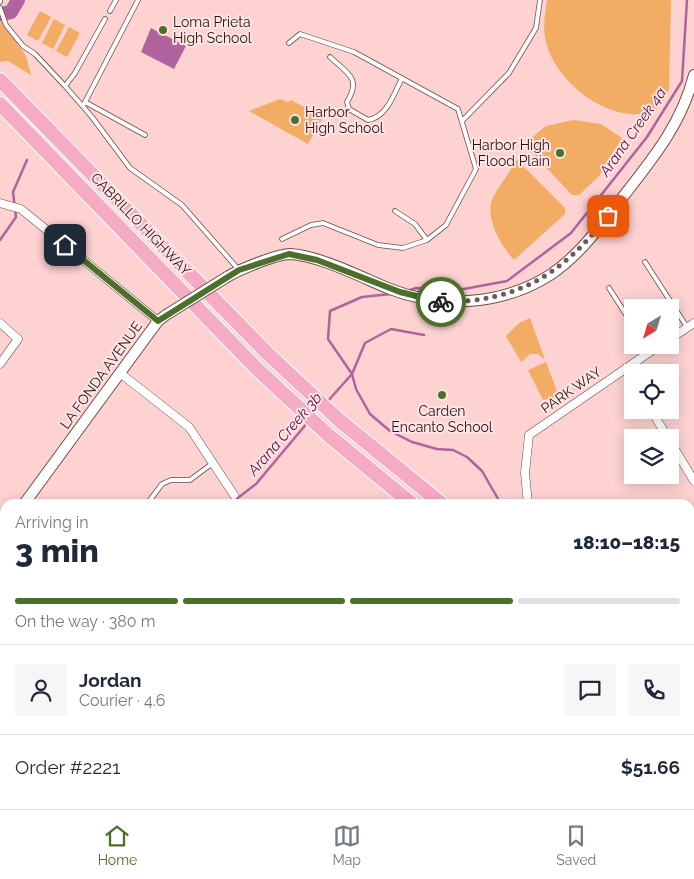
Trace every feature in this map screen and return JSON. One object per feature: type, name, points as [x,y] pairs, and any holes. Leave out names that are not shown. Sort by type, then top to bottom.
[{"type":"highway","name":"CABRILLO HIGHWAY","points":[[0,80],[273,359],[339,420],[436,499]]},
{"type":"highway","name":"CABRILLO HIGHWAY","points":[[0,104],[255,367],[327,434],[406,499]]},
{"type":"street","name":"LA FONDA AVENUE","points":[[28,499],[162,318],[239,270],[289,254],[317,260],[400,292],[440,302],[468,302],[523,288],[549,275],[586,244],[663,146],[678,121],[694,76]]},
{"type":"street","points":[[0,203],[21,209],[162,318]]},
{"type":"street","points":[[0,324],[18,339],[0,364]]},
{"type":"street","points":[[679,332],[690,325]]},
{"type":"street","name":"PARK WAY","points":[[630,364],[641,354]]},
{"type":"street","name":"PARK WAY","points":[[528,499],[526,473],[528,435],[624,369]]},
{"type":"street","points":[[120,373],[189,427],[234,495]]},
{"type":"street","points":[[679,456],[694,481]]},
{"type":"lane","points":[[110,11],[116,0]]},
{"type":"lane","points":[[84,104],[138,0]]},
{"type":"lane","points":[[463,120],[509,73],[536,28],[540,0]]},
{"type":"lane","points":[[0,8],[6,25],[23,46],[35,54],[84,104],[130,168],[182,205],[239,270]]},
{"type":"lane","points":[[65,86],[75,73],[105,19]]},
{"type":"lane","points":[[282,239],[311,224],[323,223],[378,245],[403,248],[427,240],[446,225],[476,169],[458,108],[354,52],[312,36],[300,34],[289,43]]},
{"type":"lane","points":[[330,57],[354,79],[355,86],[347,102],[349,110],[368,120],[376,119],[384,113],[402,78]]},
{"type":"lane","points":[[84,104],[145,136]]},
{"type":"lane","points":[[396,212],[415,224],[427,240]]},
{"type":"lane","points":[[645,262],[690,325]]},
{"type":"lane","points":[[609,288],[624,311]]},
{"type":"lane","points":[[151,499],[162,484],[171,480],[190,480],[213,463]]},
{"type":"shaded area","points":[[547,0],[671,0],[669,89],[667,96],[653,113],[630,114],[602,106],[576,89],[565,78],[549,52],[545,38],[544,24]]},
{"type":"shaded area","points":[[40,11],[51,17],[38,41],[27,35]]},
{"type":"shaded area","points":[[0,19],[26,56],[31,75],[8,61],[0,62]]},
{"type":"shaded area","points":[[54,19],[65,25],[53,49],[42,43]]},
{"type":"shaded area","points":[[69,27],[80,33],[67,57],[56,51]]},
{"type":"shaded area","points":[[151,28],[186,46],[174,69],[141,52]]},
{"type":"shaded area","points":[[280,99],[288,102],[291,100],[323,117],[308,144],[249,111]]},
{"type":"shaded area","points":[[573,120],[601,124],[622,138],[599,176],[579,195],[572,195],[524,144],[546,126]]},
{"type":"shaded area","points":[[516,159],[565,208],[565,214],[514,260],[496,232],[490,208],[492,200]]},
{"type":"shaded area","points":[[530,318],[545,360],[538,354],[530,354],[521,362],[506,336],[519,323]]},
{"type":"shaded area","points":[[546,362],[559,397],[543,400],[528,370]]},
{"type":"waterway","points":[[0,14],[11,12],[18,0]]},
{"type":"waterway","name":"Arana Creek 4a","points":[[407,291],[416,288],[453,291],[507,281],[571,233],[647,137],[682,81],[687,0]]},
{"type":"waterway","points":[[0,240],[16,217],[13,192],[27,160]]},
{"type":"waterway","name":"Arana Creek 4a","points":[[391,294],[362,297],[330,311],[328,339],[352,374],[356,389],[370,414],[390,431],[412,442],[437,449],[453,450],[467,457],[482,471],[498,499]]},
{"type":"waterway","points":[[327,402],[352,374],[365,343],[391,329],[424,335]]},
{"type":"waterway","name":"Arana Creek 3b","points":[[236,499],[256,484],[308,422]]},
{"type":"way so far","points":[[441,302],[468,302],[500,294],[523,288],[549,275],[586,244],[608,216]]},
{"type":"place","name":"Loma Prieta High School","points":[[163,30]]},
{"type":"place","name":"Harbor High School","points":[[295,120]]},
{"type":"place","name":"Harbor High Flood Plain","points":[[560,153]]},
{"type":"place","name":"Carden Encanto School","points":[[442,395]]},
{"type":"route","points":[[65,245],[158,321],[239,270],[289,254],[317,260],[400,292],[441,302]]}]
